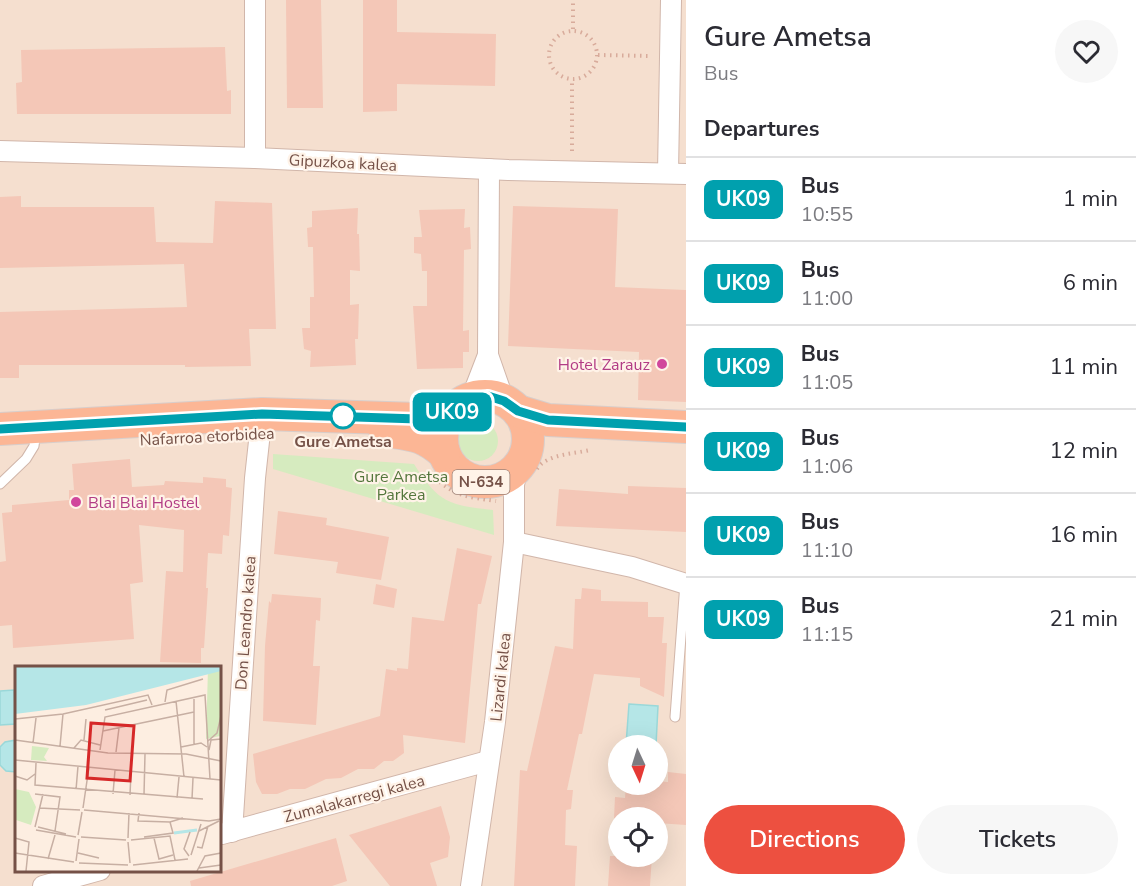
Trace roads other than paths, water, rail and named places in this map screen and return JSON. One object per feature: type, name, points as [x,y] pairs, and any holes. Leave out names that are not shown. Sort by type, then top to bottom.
[{"type":"highway","name":"N-634","points":[[686,427],[548,420],[488,396],[461,406],[444,426],[442,440],[444,453],[451,466],[462,476],[476,482],[491,482],[524,468],[541,447],[558,441],[686,447]]},
{"type":"highway","name":"Nafarroa etorbidea","points":[[0,448],[35,437],[261,423],[418,419],[461,406]]},
{"type":"highway","name":"N-634","points":[[511,406],[527,429],[528,446],[524,468]]},
{"type":"highway","name":"Nafarroa etorbidea","points":[[261,423],[381,431],[420,436],[444,453]]},
{"type":"highway","name":"Nafarroa etorbidea","points":[[0,429],[35,437]]},
{"type":"street","points":[[255,0],[255,158]]},
{"type":"street","points":[[671,0],[677,173]]},
{"type":"street","name":"Gipuzkoa kalea","points":[[0,151],[255,158],[489,169],[677,173]]},
{"type":"street","points":[[461,406],[480,379],[488,355],[489,169]]},
{"type":"street","points":[[488,355],[511,406]]},
{"type":"street","name":"Don Leandro kalea","points":[[225,833],[261,423]]},
{"type":"street","name":"Lizardi kalea","points":[[471,886],[495,722],[514,542],[514,485],[524,468]]},
{"type":"street","points":[[514,542],[632,567],[686,584]]},
{"type":"street","name":"Zumalakarregi kalea","points":[[225,833],[488,761]]},
{"type":"street","points":[[43,886],[96,871]]},
{"type":"lane","points":[[0,484],[26,459],[35,437]]},
{"type":"lane","points":[[675,717],[686,584]]},
{"type":"water","points":[[14,690],[15,724],[0,725],[0,691]]},
{"type":"water","points":[[629,704],[658,706],[657,735],[627,735]]},
{"type":"water","points":[[15,740],[15,772],[6,771],[0,765],[0,747],[5,742]]},
{"type":"place","name":"Hotel Zarauz","points":[[662,364]]},
{"type":"place","name":"Gure Ametsa","points":[[343,416]]},
{"type":"place","name":"Blai Blai Hostel","points":[[76,502]]},
{"type":"park label","name":"Gure Ametsa Parkea","points":[[401,485]]}]
